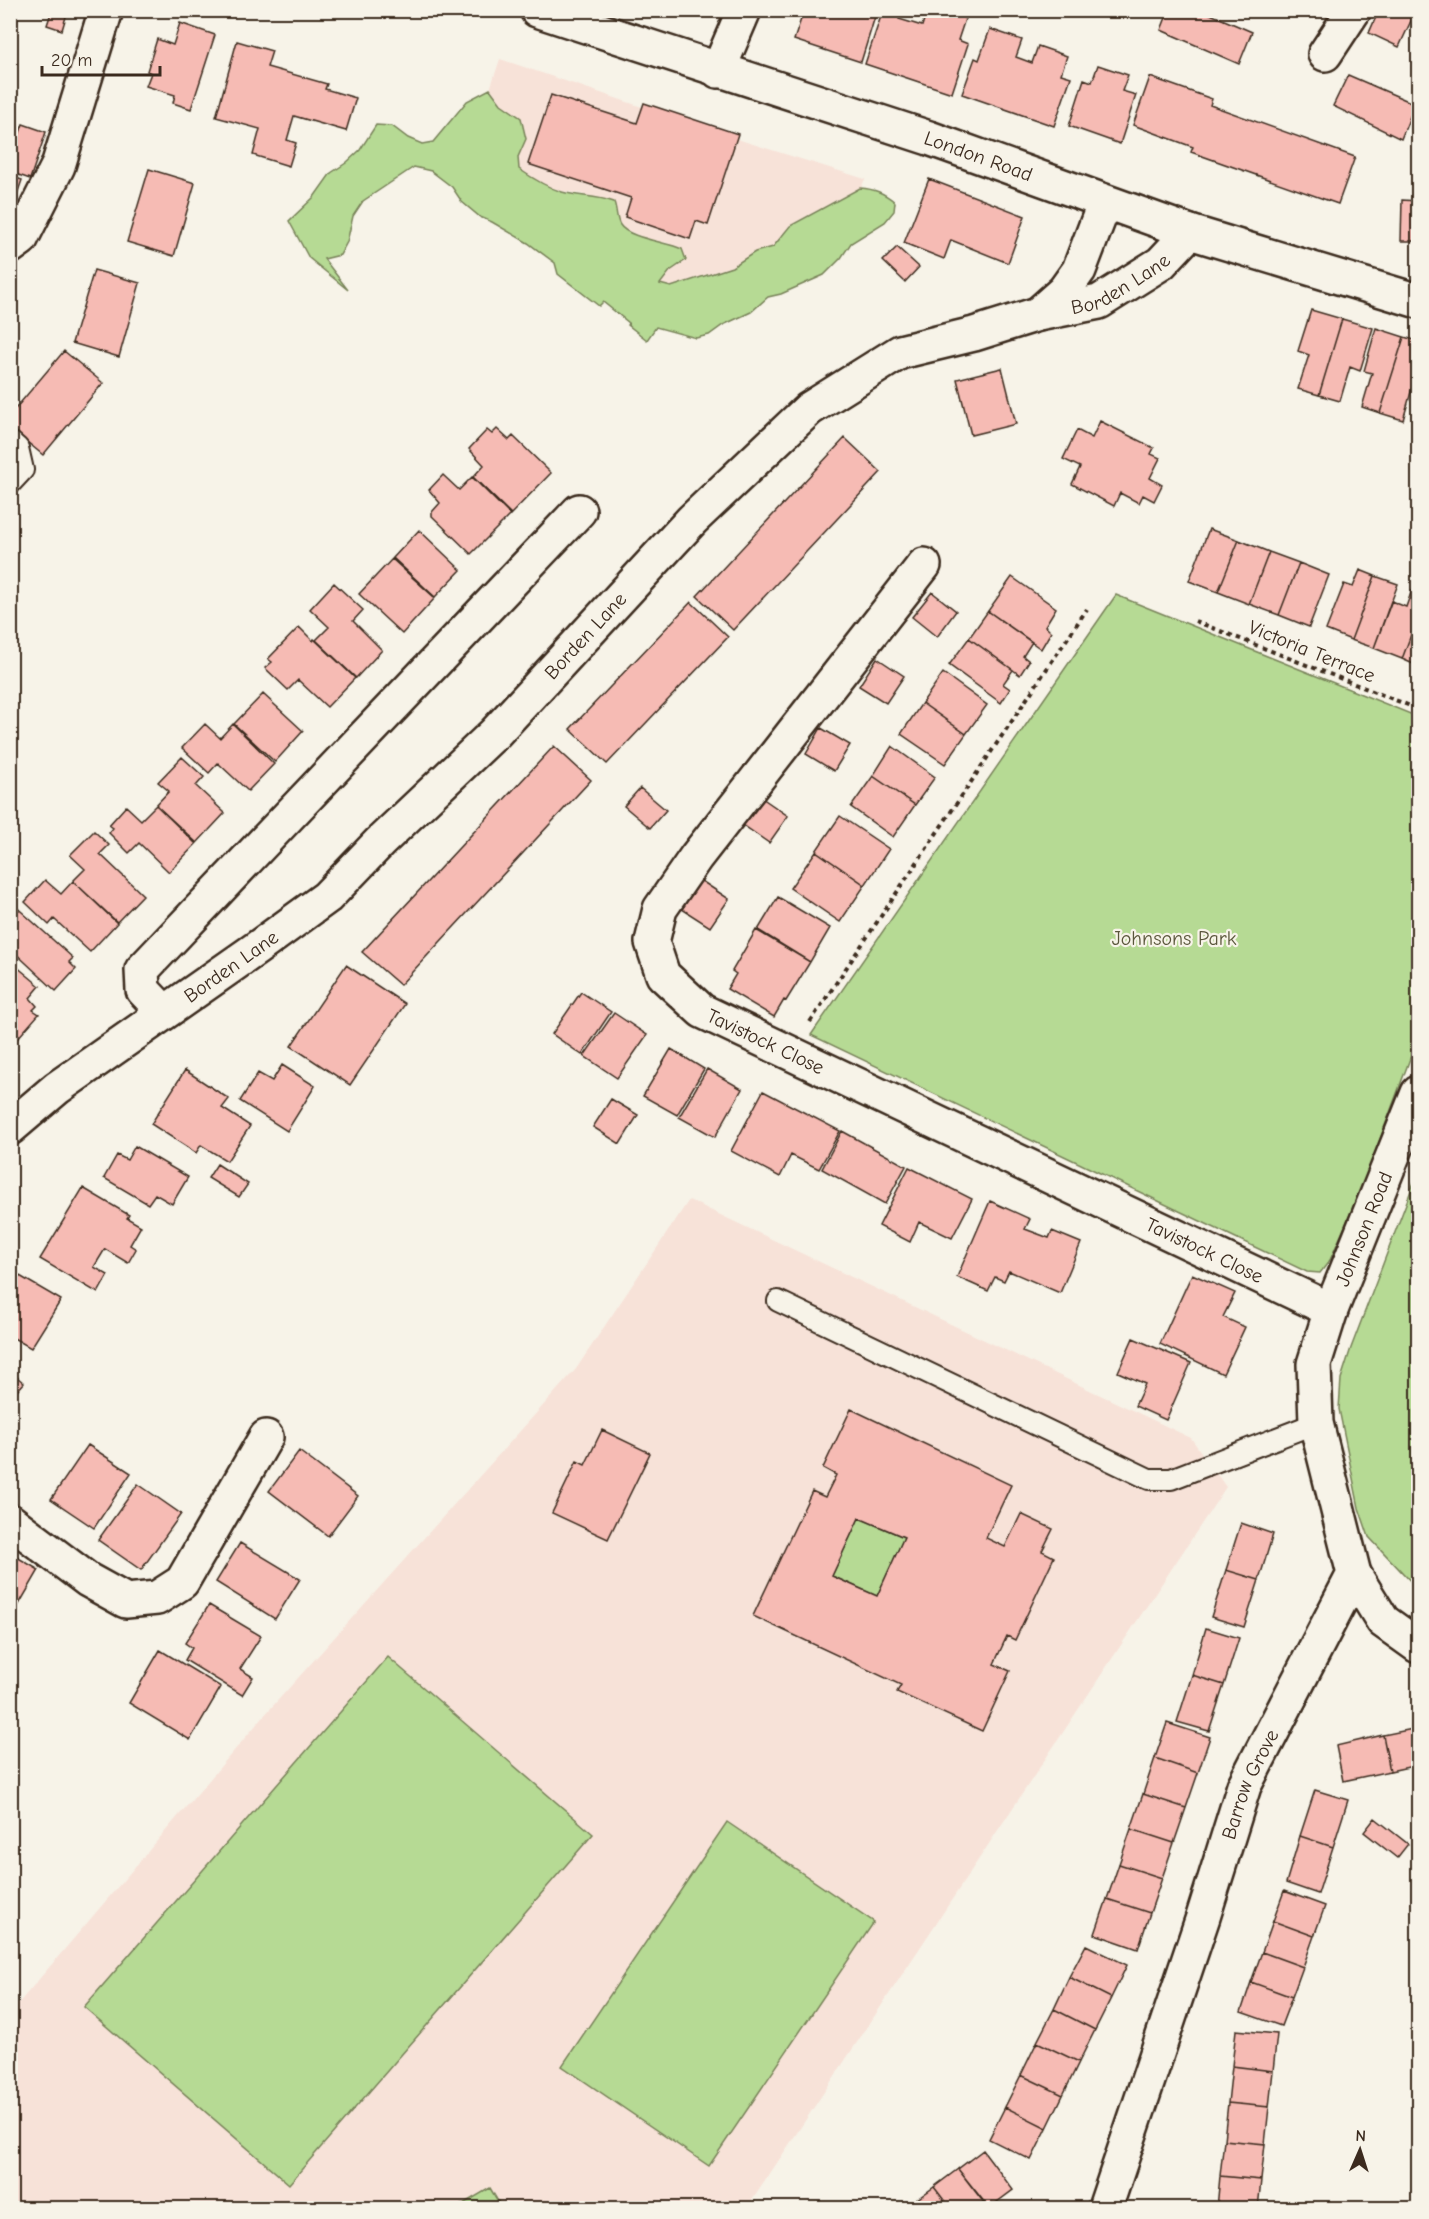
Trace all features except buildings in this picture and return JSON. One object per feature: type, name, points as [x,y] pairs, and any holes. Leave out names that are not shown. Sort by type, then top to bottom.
[{"type":"street","points":[[10,246],[21,239],[58,166],[106,10]]},
{"type":"street","name":"London Road","points":[[537,10],[718,71],[929,138],[1190,232],[1419,301]]},
{"type":"street","points":[[718,71],[744,10]]},
{"type":"street","points":[[1325,54],[1354,10]]},
{"type":"street","name":"Borden Lane","points":[[1038,314],[1064,291],[1080,270],[1105,202]]},
{"type":"street","name":"Borden Lane","points":[[10,1128],[57,1088],[327,897],[380,842],[495,733],[692,520],[809,409],[900,352],[974,334],[1038,314],[1099,302],[1161,263],[1190,232]]},
{"type":"street","name":"Borden Lane","points":[[164,1012],[143,990],[142,970],[579,511]]},
{"type":"street","name":"Tavistock Close","points":[[924,566],[696,857],[660,909],[652,942],[663,975],[702,1011],[1331,1310]]},
{"type":"street","name":"Johnson Road","points":[[1316,1423],[1314,1365],[1331,1310],[1419,1093]]},
{"type":"street","points":[[1316,1423],[1354,1574],[1383,1621],[1419,1646]]},
{"type":"street","points":[[10,1521],[88,1580],[126,1601],[157,1598],[182,1582],[266,1437]]},
{"type":"street","name":"Barrow Grove","points":[[1105,2208],[1245,1786],[1354,1574]]},
{"type":"lane","points":[[10,441],[18,448],[24,470],[10,484]]},
{"type":"lane","points":[[778,1301],[1149,1479],[1171,1479],[1316,1423]]},
{"type":"path","points":[[789,1052],[1087,609]]},
{"type":"path","name":"Victoria Terrace","points":[[1195,621],[1419,710]]},
{"type":"shaded area","points":[[500,59],[642,107],[644,103],[738,134],[737,139],[865,179],[861,188],[790,226],[773,247],[755,252],[732,267],[671,287],[659,284],[670,271],[686,260],[668,243],[650,240],[621,228],[618,213],[582,194],[561,191],[545,185],[519,169],[518,157],[526,139],[521,118],[501,104],[490,89]]},
{"type":"shaded area","points":[[689,1200],[1191,1438],[1226,1487],[747,2208],[11,2208],[11,2012],[262,1718],[576,1369]]},
{"type":"green space","points":[[490,89],[501,104],[521,118],[526,139],[518,157],[519,169],[545,185],[562,192],[614,202],[619,223],[624,229],[682,249],[686,260],[670,271],[660,284],[671,287],[732,267],[755,252],[773,247],[790,226],[860,188],[875,190],[887,196],[895,202],[894,211],[885,222],[851,243],[841,258],[824,275],[781,294],[768,297],[751,312],[723,325],[709,335],[696,338],[656,327],[647,340],[603,302],[599,306],[558,274],[555,263],[528,243],[480,217],[462,202],[452,187],[431,171],[414,167],[363,201],[353,216],[347,242],[340,255],[324,259],[348,290],[309,258],[289,221],[314,197],[331,173],[360,150],[376,125],[392,126],[408,138],[422,144],[433,142],[467,101]]},
{"type":"green space","name":"Johnsons Park","points":[[1116,595],[1418,717],[1418,1037],[1361,1190],[1330,1260],[1320,1273],[1307,1272],[811,1035]]},
{"type":"green space","points":[[1418,1172],[1418,1589],[1369,1537],[1359,1508],[1339,1409],[1341,1379],[1351,1348]]},
{"type":"green space","points":[[859,1518],[904,1537],[877,1596],[832,1576]]},
{"type":"green space","points":[[388,1657],[593,1834],[289,2184],[84,2007]]},
{"type":"green space","points":[[727,1822],[874,1922],[709,2166],[562,2066]]},
{"type":"green space","points":[[490,2188],[502,2208],[456,2208]]}]
